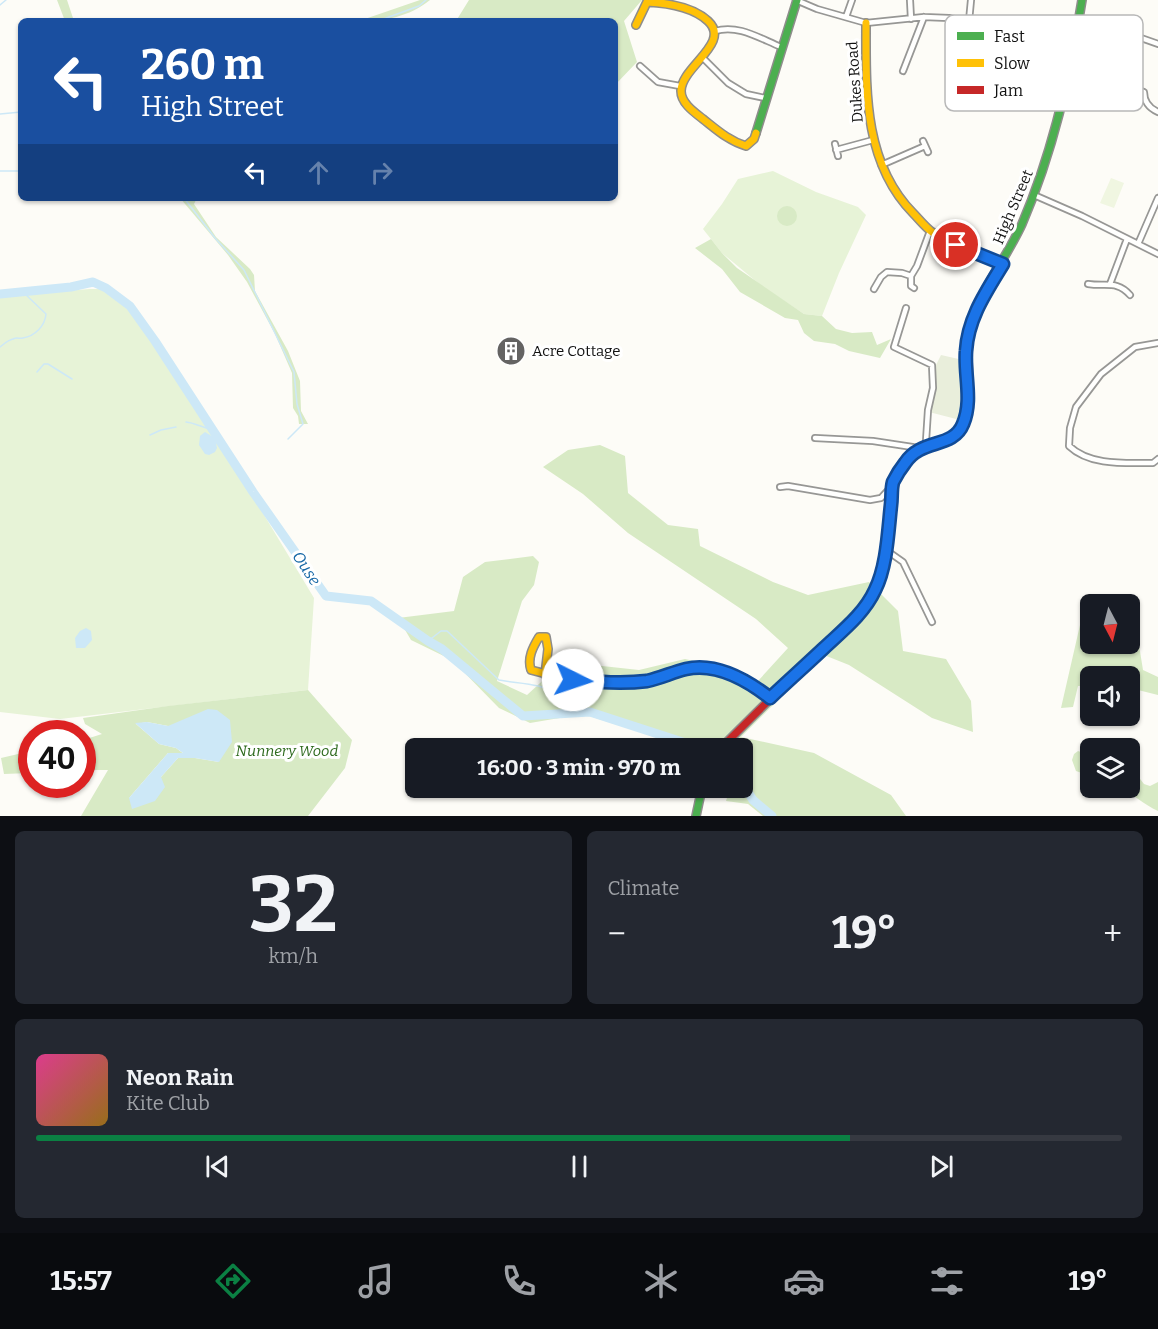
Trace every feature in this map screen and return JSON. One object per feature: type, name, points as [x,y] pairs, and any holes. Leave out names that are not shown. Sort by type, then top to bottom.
[{"type":"street","points":[[636,25],[647,3],[650,2],[702,15],[711,23],[715,31],[714,39],[690,70],[681,86],[681,94],[694,112],[736,145],[746,146],[754,139],[797,0],[866,23],[924,17],[945,18]]},
{"type":"street","points":[[846,17],[852,0]]},
{"type":"street","points":[[910,0],[911,19]]},
{"type":"street","points":[[970,15],[971,0]]},
{"type":"street","name":"High Street","points":[[1080,15],[1082,0]]},
{"type":"street","points":[[903,71],[924,17]]},
{"type":"street","name":"Dukes Road","points":[[866,23],[866,88],[873,140],[899,199],[930,231],[956,245],[1003,264]]},
{"type":"street","points":[[715,31],[736,28],[781,47]]},
{"type":"street","points":[[702,57],[728,83],[746,94],[765,98]]},
{"type":"street","points":[[640,66],[658,82],[681,86]]},
{"type":"street","points":[[1143,92],[1149,107],[1158,112]]},
{"type":"street","name":"High Street","points":[[731,738],[855,619],[875,590],[886,550],[893,483],[906,461],[920,448],[947,440],[960,430],[964,423],[968,399],[966,351],[970,324],[982,298],[1003,264],[1034,195],[1061,111]]},
{"type":"street","name":"Dukes Road","points":[[838,156],[835,147],[873,140]]},
{"type":"street","points":[[884,166],[924,143],[928,152]]},
{"type":"street","points":[[1034,195],[1158,254]]},
{"type":"street","points":[[1138,244],[1158,198]]},
{"type":"street","points":[[914,288],[911,286],[911,276],[930,231]]},
{"type":"street","points":[[1110,284],[1127,239]]},
{"type":"street","points":[[874,289],[880,277],[886,272],[911,276]]},
{"type":"street","points":[[1088,284],[1100,286],[1110,284],[1123,287],[1130,295]]},
{"type":"street","points":[[906,308],[894,347],[932,364],[933,388],[928,410],[926,441],[928,445]]},
{"type":"street","points":[[1158,343],[1135,347],[1101,374],[1076,407],[1070,428],[1069,446],[1079,455],[1113,463],[1153,463],[1158,459]]},
{"type":"street","points":[[815,438],[873,441],[920,448]]},
{"type":"street","points":[[780,487],[788,486],[870,501],[881,498],[889,491],[893,483]]},
{"type":"street","points":[[886,550],[903,562],[932,622]]},
{"type":"street","points":[[545,675],[547,642],[546,637],[539,637],[530,656],[529,666],[531,670],[545,675],[588,681],[643,681],[662,678],[686,669],[704,667],[729,673],[753,684],[770,698]]},
{"type":"street","points":[[696,816],[700,798]]},
{"type":"green space","points":[[57,0],[67,0],[73,18],[64,18]]},
{"type":"green space","points":[[420,0],[430,0],[396,17],[368,18]]},
{"type":"green space","points":[[469,0],[642,0],[624,21],[637,62],[618,82],[618,18],[458,18]]},
{"type":"green space","points":[[773,171],[816,192],[858,207],[866,215],[822,316],[804,314],[763,287],[722,253],[703,229],[738,179]]},
{"type":"green space","points":[[1111,178],[1124,183],[1114,208],[1100,203]]},
{"type":"green space","points":[[183,201],[196,201],[194,204],[216,237],[254,275],[255,291],[288,351],[300,381],[301,411],[308,424],[299,424],[298,416],[293,408],[292,373],[275,334],[247,282],[228,255]]},
{"type":"green space","points":[[787,206],[794,209],[797,216],[794,223],[787,226],[780,223],[777,216],[780,209]]},
{"type":"green space","points":[[711,239],[737,268],[804,314],[822,316],[836,329],[852,333],[872,332],[877,345],[891,339],[880,358],[849,351],[835,344],[814,341],[804,333],[798,320],[785,318],[740,292],[722,269],[695,248]]},
{"type":"green space","points":[[99,289],[110,294],[129,309],[181,380],[314,598],[308,690],[60,719],[0,712],[0,296]]},
{"type":"green space","points":[[941,355],[963,360],[964,400],[960,420],[929,412],[934,388],[933,371]]},
{"type":"green space","points":[[600,445],[625,456],[628,493],[668,525],[698,529],[700,546],[773,582],[808,595],[869,582],[898,611],[903,651],[946,659],[971,701],[973,732],[932,718],[849,665],[814,651],[772,691],[776,702],[741,737],[746,738],[659,738],[583,714],[530,723],[499,708],[452,660],[411,640],[398,618],[454,611],[463,577],[485,562],[533,556],[539,562],[534,585],[522,601],[497,681],[527,695],[552,672],[587,675],[593,665],[639,670],[685,659],[726,668],[758,681],[788,648],[756,619],[628,533],[583,494],[543,467],[568,450]]},
{"type":"green space","points":[[1080,625],[1080,654],[1140,654],[1140,651],[1143,670],[1158,677],[1158,695],[1140,690],[1140,666],[1080,666],[1080,686],[1078,686],[1073,707],[1061,708]]},
{"type":"green space","name":"Nunnery Wood","points":[[308,690],[352,740],[345,768],[308,816],[81,816],[92,798],[96,798],[96,790],[108,770],[96,770],[96,736],[102,734],[96,730],[96,720],[84,720],[83,718]],"holes":[[[147,722],[168,726],[219,762],[178,758],[161,777],[129,798],[168,753],[184,754],[176,748],[159,744],[136,724]]]},
{"type":"green space","points":[[753,740],[814,753],[891,795],[906,816],[763,816],[748,804],[726,801],[727,798],[753,798]]},
{"type":"green space","points":[[1080,752],[1080,772],[1076,771],[1072,760],[1074,754]]},
{"type":"green space","points":[[18,754],[18,773],[4,774],[1,758]]},
{"type":"green space","points":[[1140,779],[1144,784],[1150,786],[1158,782],[1158,811],[1136,798],[1140,798]]},
{"type":"water","points":[[205,432],[215,438],[217,448],[209,455],[205,454],[199,445],[200,436]]},
{"type":"water","points":[[86,628],[91,631],[92,640],[85,648],[76,648],[75,638],[80,631]]},
{"type":"water","points":[[208,709],[217,710],[230,720],[232,742],[219,762],[178,758],[161,777],[165,787],[155,801],[132,809],[129,798],[168,753],[183,753],[176,748],[159,744],[135,723],[147,722],[168,726]]},
{"type":"waterway","points":[[0,5],[6,0]]},
{"type":"waterway","points":[[386,18],[419,6],[426,0]]},
{"type":"waterway","points":[[0,114],[18,112]]},
{"type":"waterway","points":[[0,171],[18,171]]},
{"type":"waterway","points":[[186,201],[244,270],[294,372],[297,404],[303,424],[288,439]]},
{"type":"waterway","name":"Ouse","points":[[0,294],[71,287],[93,282],[106,288],[130,306],[253,492],[326,596],[371,601],[442,649],[523,716],[590,712],[670,738]]},
{"type":"waterway","points":[[0,347],[16,338],[32,335],[44,323],[46,314],[23,292]]},
{"type":"waterway","points":[[37,372],[44,364],[48,364],[72,379]]},
{"type":"waterway","points":[[186,422],[212,429]]},
{"type":"waterway","points":[[150,435],[176,427]]},
{"type":"waterway","points":[[428,641],[441,631],[447,631],[499,680],[545,688],[559,696],[576,713]]},
{"type":"waterway","name":"Ouse","points":[[752,798],[772,816]]},
{"type":"traffic: fast","points":[[756,133],[797,0]]},
{"type":"traffic: fast","points":[[1079,15],[1082,0]]},
{"type":"traffic: fast","points":[[933,443],[954,435],[962,425],[968,400],[968,347],[972,321],[982,296],[1022,224],[1043,169],[1060,111]]},
{"type":"traffic: fast","points":[[696,816],[700,798]]},
{"type":"traffic: slow","points":[[636,25],[647,2],[687,9],[708,21],[714,29],[714,38],[683,82],[681,91],[683,99],[696,113],[734,141],[746,146],[754,139],[756,133]]},
{"type":"traffic: slow","points":[[866,23],[866,73],[871,124],[876,148],[897,193],[932,232],[958,246],[1003,264]]},
{"type":"traffic: slow","points":[[545,675],[548,649],[546,637],[539,637],[531,653],[530,666],[531,670],[545,674],[559,677],[573,680],[588,682],[616,683],[650,680],[697,667],[708,668],[731,674],[770,698]]},
{"type":"traffic: jam","points":[[731,738],[799,671],[844,631],[863,609],[878,583],[884,566],[896,478],[905,461],[912,454],[933,443]]},
{"type":"place","name":"Acre Cottage","points":[[511,351]]},
{"type":"route","points":[[573,680],[643,681],[662,678],[686,669],[704,667],[729,673],[753,684],[770,698],[855,619],[875,590],[881,570],[886,550],[893,483],[914,451],[955,435],[960,430],[966,416],[968,399],[966,351],[970,324],[982,298],[1003,264],[956,245]]}]
